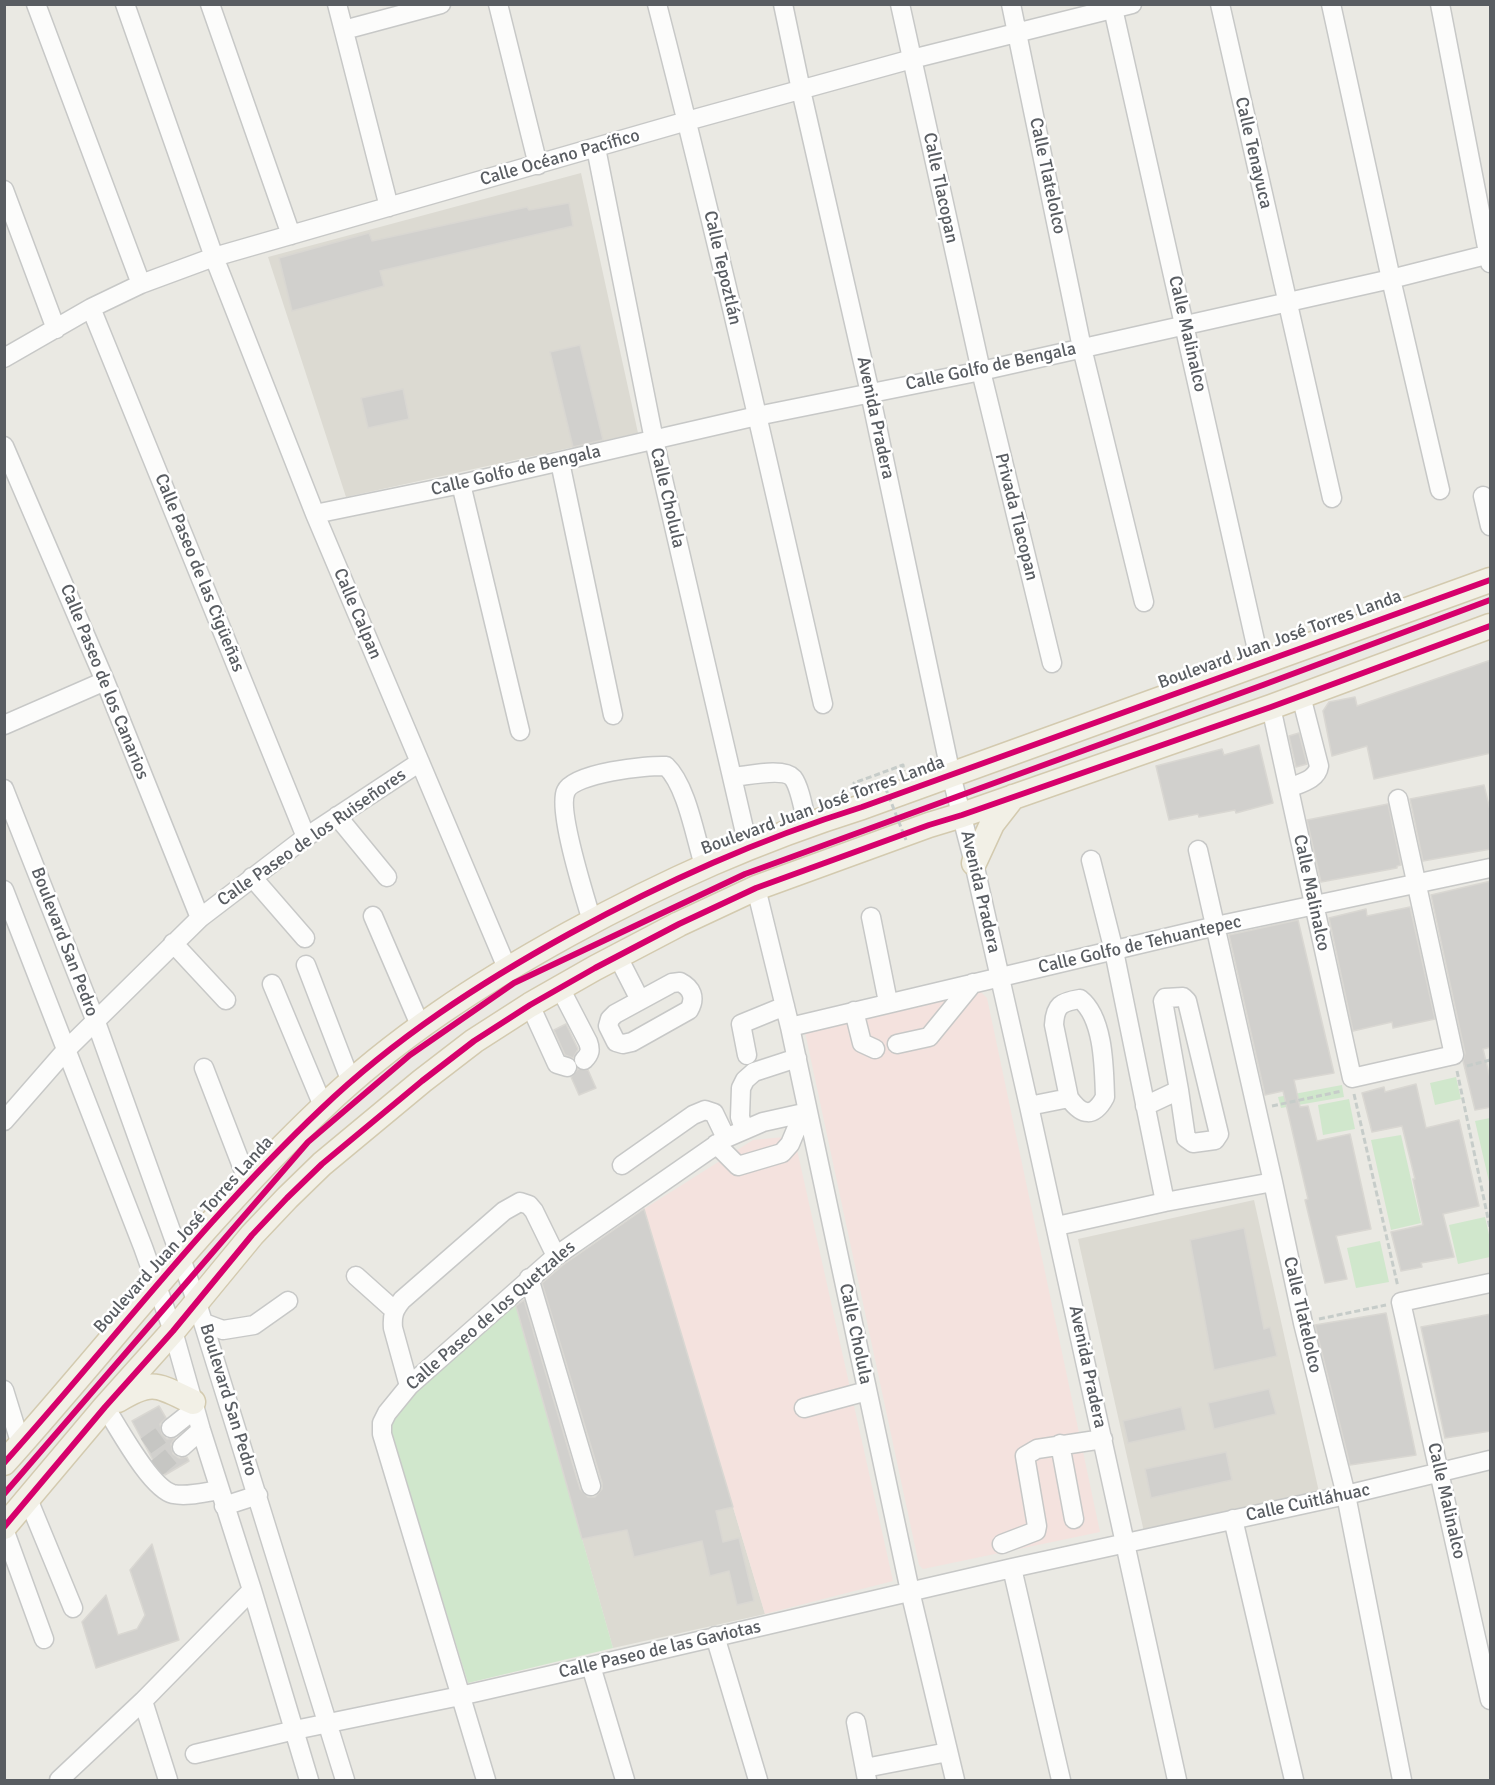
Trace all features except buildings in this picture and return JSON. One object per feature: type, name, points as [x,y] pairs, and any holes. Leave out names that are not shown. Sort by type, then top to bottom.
[{"type":"main road","name":"Boulevard Juan José Torres Landa","points":[[4,1463],[156,1284],[248,1182],[323,1106],[420,1025],[507,968],[592,921],[704,865],[748,846],[1491,580]]},
{"type":"main road","points":[[4,1528],[105,1407],[173,1331],[201,1313],[252,1235],[287,1198],[322,1164],[422,1081],[474,1041],[530,1005],[679,924],[756,888],[909,832],[1271,707],[1491,626]]},
{"type":"main road","points":[[974,863],[992,824],[1013,797]]},
{"type":"main road","points":[[105,1407],[136,1389],[146,1386],[167,1389],[194,1405]]},
{"type":"street","points":[[36,4],[141,284]]},
{"type":"street","name":"Calle Calpan","points":[[125,4],[214,257],[315,514],[507,968]]},
{"type":"street","points":[[210,4],[291,235]]},
{"type":"street","points":[[337,4],[389,207]]},
{"type":"street","points":[[344,30],[441,4]]},
{"type":"street","points":[[498,4],[538,165]]},
{"type":"street","name":"Calle Tepoztlán","points":[[657,4],[757,416],[823,704]]},
{"type":"street","name":"Avenida Pradera","points":[[783,4],[870,393],[951,775],[974,863],[1056,1226],[1177,1780]]},
{"type":"street","name":"Calle Tlacopan","points":[[900,4],[981,370]]},
{"type":"street","name":"Calle Tlatelolco","points":[[1011,4],[1082,348],[1144,602]]},
{"type":"street","name":"Calle Océano Pacífico","points":[[4,358],[92,308],[141,284],[214,257],[687,121],[912,59],[1112,7],[1132,4]]},
{"type":"street","name":"Calle Tenayuca","points":[[1220,4],[1332,498]]},
{"type":"street","points":[[1331,4],[1440,490]]},
{"type":"street","points":[[1440,4],[1490,257]]},
{"type":"street","name":"Calle Malinalco","points":[[1112,7],[1260,663]]},
{"type":"street","name":"Calle Cholula","points":[[596,148],[654,440],[748,846]]},
{"type":"street","points":[[4,190],[56,329]]},
{"type":"street","name":"Calle Golfo de Bengala","points":[[315,514],[461,484],[757,416],[981,370],[1490,257]]},
{"type":"street","name":"Calle Paseo de las Cigüeñas","points":[[92,308],[306,837]]},
{"type":"street","name":"Privada Tlacopan","points":[[981,370],[1052,663]]},
{"type":"street","name":"Calle Paseo de los Canarios","points":[[4,446],[105,681],[200,918]]},
{"type":"street","points":[[560,462],[613,715]]},
{"type":"street","points":[[461,484],[520,731]]},
{"type":"street","points":[[1483,496],[1491,526]]},
{"type":"street","points":[[4,725],[105,681]]},
{"type":"street","points":[[1289,788],[1315,776],[1319,771],[1301,696]]},
{"type":"street","name":"Calle Malinalco","points":[[1271,707],[1352,1083]]},
{"type":"street","name":"Calle Paseo de los Ruiseñores","points":[[4,1121],[67,1049],[200,918],[306,837],[420,762]]},
{"type":"street","points":[[592,921],[576,864],[562,799],[567,788],[579,780],[652,765],[666,766],[675,775],[681,788],[704,865]]},
{"type":"street","points":[[732,777],[782,772],[792,777],[807,824]]},
{"type":"street","name":"Boulevard San Pedro","points":[[4,789],[96,1022],[201,1313],[345,1780]]},
{"type":"street","points":[[1352,1083],[1455,1062],[1398,799]]},
{"type":"street","points":[[337,816],[387,877]]},
{"type":"street","name":"Calle Tlatelolco","points":[[1198,850],[1303,1323],[1346,1495],[1402,1780]]},
{"type":"street","points":[[1091,860],[1114,951],[1165,1202]]},
{"type":"street","name":"Calle Golfo de Tehuantepec","points":[[790,1027],[1216,926],[1491,868]]},
{"type":"street","points":[[252,877],[305,938]]},
{"type":"street","name":"Calle Cholula","points":[[756,888],[797,1058],[806,1112],[910,1592],[955,1780]]},
{"type":"street","name":"Boulevard San Pedro","points":[[4,890],[67,1049],[173,1331],[201,1430],[309,1780]]},
{"type":"street","points":[[373,916],[420,1025]]},
{"type":"street","points":[[871,917],[888,1002]]},
{"type":"street","points":[[173,943],[226,1000]]},
{"type":"street","points":[[618,957],[640,1000]]},
{"type":"street","points":[[306,965],[351,1082]]},
{"type":"street","points":[[897,1044],[929,1037],[974,983]]},
{"type":"street","points":[[272,984],[323,1106]]},
{"type":"street","points":[[530,1005],[557,1064],[562,1067],[576,1064],[589,1055],[590,1049],[560,988]]},
{"type":"street","points":[[1183,997],[1187,1001],[1219,1134],[1215,1140],[1193,1143],[1186,1138],[1179,1090],[1163,1001],[1165,998],[1183,997]]},
{"type":"street","points":[[1080,999],[1089,1006],[1098,1030],[1105,1097],[1101,1106],[1084,1113],[1077,1109],[1069,1098],[1054,1025],[1055,1014],[1060,1005],[1080,999]]},
{"type":"street","points":[[747,1055],[741,1024],[785,1006]]},
{"type":"street","points":[[854,1011],[862,1043],[875,1049]]},
{"type":"street","points":[[744,1129],[740,1117],[741,1088],[744,1080],[754,1072],[797,1058]]},
{"type":"street","points":[[204,1068],[248,1182]]},
{"type":"street","points":[[1145,1106],[1179,1090]]},
{"type":"street","points":[[1029,1106],[1069,1098]]},
{"type":"street","points":[[622,1165],[693,1115],[705,1110],[714,1113],[721,1141],[738,1166],[782,1153],[790,1144],[806,1112]]},
{"type":"street","name":"Calle Paseo de los Quetzales","points":[[486,1780],[382,1434],[382,1423],[387,1413],[409,1386],[555,1256],[721,1141],[763,1122],[806,1112]]},
{"type":"street","points":[[1056,1226],[1165,1202],[1273,1182]]},
{"type":"street","points":[[409,1386],[393,1328],[394,1310],[402,1300],[504,1211],[520,1202],[530,1205],[534,1211],[555,1256]]},
{"type":"street","points":[[356,1276],[394,1310]]},
{"type":"street","points":[[529,1278],[591,1486]]},
{"type":"street","points":[[1401,1302],[1491,1283]]},
{"type":"street","points":[[201,1313],[223,1330],[254,1325],[288,1301]]},
{"type":"street","name":"Calle Malinalco","points":[[1401,1302],[1491,1700]]},
{"type":"street","points":[[4,1390],[21,1445]]},
{"type":"street","points":[[804,1408],[867,1391]]},
{"type":"street","points":[[171,1428],[194,1405]]},
{"type":"street","points":[[105,1407],[141,1450],[164,1489],[173,1494],[222,1498],[258,1495]]},
{"type":"street","points":[[182,1447],[201,1430]]},
{"type":"street","points":[[1002,1544],[1036,1531],[1025,1456],[1037,1449],[1103,1439]]},
{"type":"street","points":[[1060,1444],[1074,1519]]},
{"type":"street","name":"Calle Cuitláhuac","points":[[1125,1544],[1491,1460]]},
{"type":"street","points":[[28,1499],[72,1608]]},
{"type":"street","points":[[1233,1519],[1294,1780]]},
{"type":"street","points":[[4,1528],[44,1639]]},
{"type":"street","name":"Calle Paseo de las Gaviotas","points":[[195,1754],[1125,1544]]},
{"type":"street","points":[[1012,1568],[1061,1780]]},
{"type":"street","points":[[59,1780],[143,1701],[252,1590]]},
{"type":"street","points":[[716,1636],[758,1780]]},
{"type":"street","points":[[591,1666],[625,1780]]},
{"type":"street","points":[[143,1701],[168,1780]]},
{"type":"street","points":[[856,1722],[866,1774],[948,1752]]},
{"type":"path","points":[[854,783],[903,765]]},
{"type":"path","points":[[880,773],[906,840]]},
{"type":"path","points":[[890,821],[901,817]]},
{"type":"path","points":[[1491,1060],[1455,1062],[1491,1228]]},
{"type":"path","points":[[1255,1110],[1352,1083],[1401,1302],[1303,1323]]},
{"type":"shaded area","points":[[581,173],[638,433],[346,497],[268,257]]},
{"type":"shaded area","points":[[981,992],[987,998],[1100,1532],[923,1569],[919,1565],[805,1032]]},
{"type":"shaded area","points":[[794,1136],[893,1581],[765,1614],[644,1209],[753,1140]]},
{"type":"shaded area","points":[[1254,1200],[1319,1492],[1144,1532],[1078,1239]]},
{"type":"shaded area","points":[[733,1507],[765,1614],[613,1648],[582,1539]]},
{"type":"green space","points":[[1456,1077],[1461,1099],[1435,1105],[1430,1083]]},
{"type":"green space","points":[[1342,1085],[1344,1097],[1281,1108],[1278,1097]]},
{"type":"green space","points":[[1349,1099],[1355,1129],[1323,1135],[1318,1105]]},
{"type":"green space","points":[[1490,1118],[1490,1186],[1475,1121]]},
{"type":"green space","points":[[1401,1135],[1421,1223],[1391,1230],[1371,1140]]},
{"type":"green space","points":[[1485,1217],[1490,1239],[1490,1257],[1458,1264],[1449,1225]]},
{"type":"green space","points":[[1380,1241],[1389,1282],[1356,1288],[1347,1248]]},
{"type":"green space","points":[[514,1298],[613,1648],[468,1683],[388,1423],[417,1385]]},
{"type":"tunnel","points":[[146,1446],[171,1428]]},
{"type":"tunnel","points":[[157,1468],[182,1447]]},
{"type":"cycle path","points":[[4,1463],[198,1238],[321,1109],[349,1083],[409,1035],[503,972],[641,896],[712,863],[786,833],[1490,580]]},
{"type":"cycle path","points":[[4,1494],[308,1142],[410,1055],[514,983],[745,874],[1490,600]]},
{"type":"cycle path","points":[[4,1527],[105,1407],[173,1331],[252,1235],[287,1198],[322,1164],[422,1081],[474,1041],[530,1005],[679,924],[756,888],[929,825],[1271,707],[1490,626]]}]
